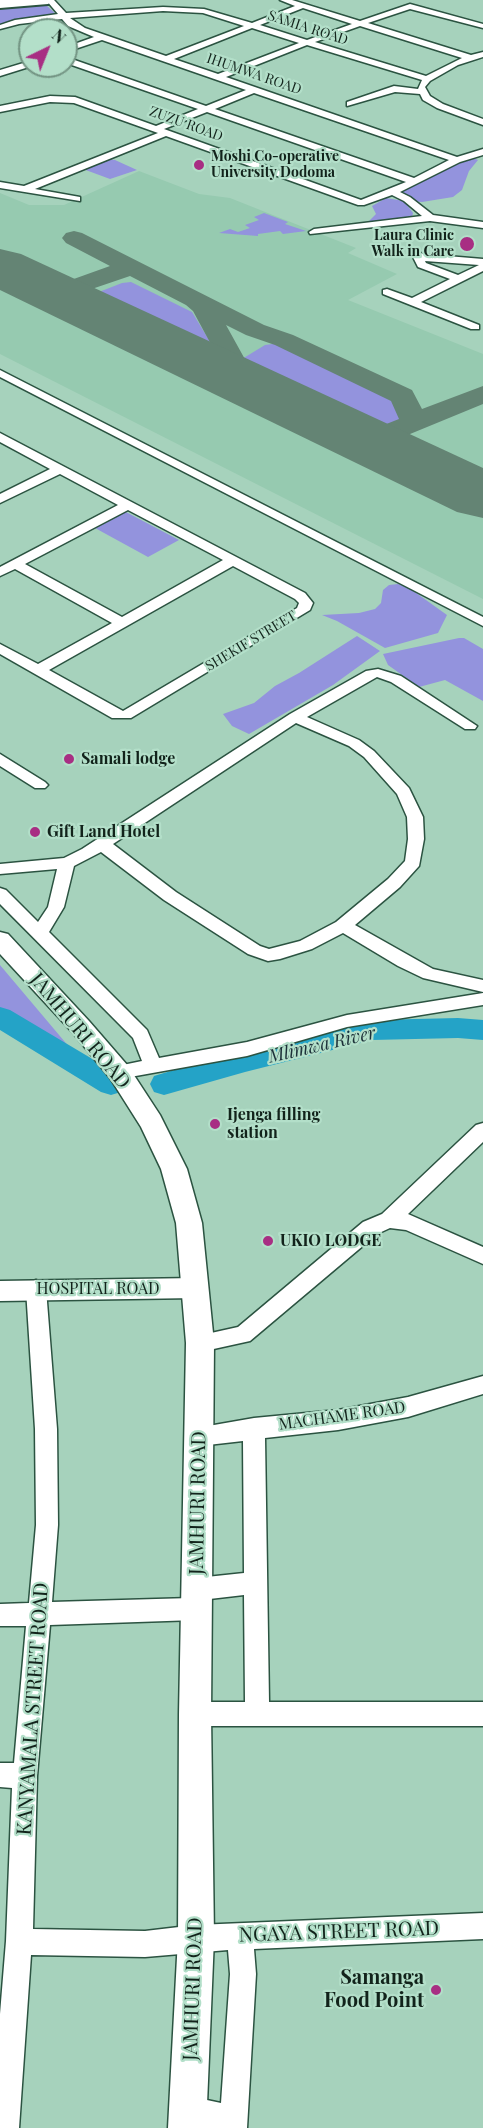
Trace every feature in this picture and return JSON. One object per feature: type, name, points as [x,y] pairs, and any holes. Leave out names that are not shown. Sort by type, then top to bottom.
[{"type":"highway","points":[[0,4],[42,0]]},
{"type":"main road","name":"JAMHURI ROAD","points":[[0,940],[81,1027],[119,1072],[151,1122],[174,1168],[189,1223],[200,1343],[195,1714],[196,1938],[188,2119]]},
{"type":"street","name":"IHUMWA ROAD","points":[[42,0],[82,30],[221,76],[457,160]]},
{"type":"street","points":[[284,0],[468,57]]},
{"type":"street","points":[[167,58],[302,6]]},
{"type":"street","points":[[386,7],[396,11]]},
{"type":"street","points":[[221,76],[359,23],[417,7],[483,27]]},
{"type":"street","name":"SAMIA ROAD","points":[[0,27],[18,22],[64,16],[183,9],[219,14],[254,24],[427,79]]},
{"type":"street","points":[[78,46],[102,37]]},
{"type":"street","points":[[483,54],[468,57],[427,79],[421,87],[426,98],[483,123]]},
{"type":"street","points":[[78,64],[414,181]]},
{"type":"street","points":[[0,73],[18,68]]},
{"type":"street","points":[[350,105],[394,88],[423,92]]},
{"type":"street","points":[[23,190],[256,89]]},
{"type":"street","name":"ZUZU ROAD","points":[[0,109],[50,99],[75,100],[164,130],[361,203],[393,192],[457,160],[483,152]]},
{"type":"street","points":[[0,185],[77,199]]},
{"type":"street","points":[[393,192],[407,199],[430,218]]},
{"type":"street","points":[[314,232],[430,218],[483,225]]},
{"type":"street","points":[[483,264],[416,251],[422,265],[483,282]]},
{"type":"street","points":[[412,302],[483,264]]},
{"type":"street","points":[[387,292],[475,327]]},
{"type":"street","points":[[0,373],[483,622]]},
{"type":"street","points":[[0,437],[233,560]]},
{"type":"street","points":[[0,499],[59,469]]},
{"type":"street","points":[[0,572],[128,505]]},
{"type":"street","points":[[0,648],[38,670],[233,560]]},
{"type":"street","name":"SHEKIF STREET","points":[[38,670],[117,715],[126,716],[303,610],[306,603],[300,596],[233,560]]},
{"type":"street","points":[[15,564],[122,623]]},
{"type":"street","points":[[0,869],[67,863],[103,845],[295,717],[365,677],[378,673],[396,679],[470,726]]},
{"type":"street","points":[[103,845],[170,896],[254,950],[268,955],[306,945],[342,926],[394,883],[413,862],[416,838],[415,817],[404,792],[369,753],[354,743],[295,717]]},
{"type":"street","points":[[0,759],[40,785]]},
{"type":"street","points":[[40,933],[56,907],[67,863]]},
{"type":"street","points":[[0,894],[127,1018],[147,1047],[153,1066]]},
{"type":"street","points":[[342,926],[359,933],[404,962],[429,974],[483,986]]},
{"type":"street","points":[[426,1009],[435,996],[434,985],[429,974]]},
{"type":"street","points":[[119,1072],[247,1049],[347,1021],[483,999]]},
{"type":"street","points":[[200,1343],[243,1335],[370,1228],[389,1220],[483,1130]]},
{"type":"street","points":[[389,1220],[408,1222],[483,1256]]},
{"type":"street","name":"HOSPITAL ROAD","points":[[0,1291],[196,1288]]},
{"type":"street","name":"KANYAMALA STREET ROAD","points":[[5,2128],[3,2097],[19,1941],[25,1776],[47,1525],[48,1474],[36,1289]]},
{"type":"street","name":"MACHAME ROAD","points":[[199,1436],[338,1420],[408,1407],[483,1385]]},
{"type":"street","points":[[255,1428],[256,1714]]},
{"type":"street","points":[[0,1615],[197,1599],[255,1584]]},
{"type":"street","points":[[195,1714],[483,1714]]},
{"type":"street","points":[[0,1775],[25,1776]]},
{"type":"street","name":"NGAYA STREET ROAD","points":[[19,1941],[145,1944],[196,1938],[483,1926]]},
{"type":"street","points":[[188,2119],[233,2124],[243,1974],[240,1936]]},
{"type":"shaded area","points":[[46,5],[57,15],[18,18],[18,22],[0,25],[0,9]]},
{"type":"shaded area","points":[[470,157],[478,160],[469,171],[462,190],[453,197],[422,202],[412,201],[399,193]]},
{"type":"shaded area","points":[[109,159],[137,170],[110,179],[83,169]]},
{"type":"shaded area","points":[[139,171],[199,194],[230,198],[356,248],[348,253],[397,274],[348,300],[483,354],[483,599],[0,354],[0,193],[29,205],[64,205]]},
{"type":"shaded area","points":[[386,198],[404,201],[413,213],[412,217],[369,221],[376,214],[372,206]]},
{"type":"shaded area","points":[[264,213],[288,222],[285,224],[306,231],[283,234],[280,231],[258,234],[258,236],[219,233],[230,229],[238,232],[250,228],[245,225],[259,220],[254,217]]},
{"type":"shaded area","points":[[131,282],[192,312],[212,345],[201,347],[97,298],[99,292]]},
{"type":"shaded area","points":[[280,343],[398,401],[405,420],[388,427],[373,427],[257,373],[242,359],[265,345]]},
{"type":"shaded area","points":[[124,511],[179,540],[148,557],[95,528]]},
{"type":"shaded area","points":[[398,584],[412,590],[447,615],[438,633],[385,648],[322,615],[359,613],[375,609],[381,603],[383,590],[389,585]]},
{"type":"shaded area","points":[[357,636],[380,651],[333,685],[249,734],[232,726],[223,714],[254,703],[275,686]]},
{"type":"shaded area","points":[[464,638],[483,649],[483,701],[445,680],[419,687],[388,665],[383,654]]},
{"type":"shaded area","points":[[0,965],[70,1048],[90,1078],[0,1023]]},
{"type":"waterway","name":"Mlimwa River","points":[[0,1017],[111,1084]]},
{"type":"waterway","name":"Mlimwa River","points":[[164,1084],[245,1061],[372,1030],[458,1028],[483,1030]]},
{"type":"taxiway","points":[[74,238],[133,268]]},
{"type":"taxiway","points":[[67,299],[64,294],[72,287],[107,274],[133,268]]},
{"type":"taxiway","points":[[133,268],[255,330],[284,340],[402,396],[414,422]]},
{"type":"taxiway","points":[[196,301],[203,307],[226,348]]},
{"type":"taxiway","points":[[194,358],[212,359],[223,354],[226,348]]},
{"type":"taxiway","points":[[226,348],[241,376],[253,387]]},
{"type":"taxiway","points":[[366,442],[483,394]]},
{"type":"runway","points":[[0,267],[483,496]]},
{"type":"place","name":"Moshi Co-operative University Dodoma","points":[[199,165]]},
{"type":"place","name":"Laura Clinic Walk in Care","points":[[467,244]]},
{"type":"place","name":"Samali lodge","points":[[69,759]]},
{"type":"place","name":"Gift Land Hotel","points":[[35,832]]},
{"type":"place","name":"Ijenga filling station","points":[[215,1124]]},
{"type":"place","name":"UKIO LODGE","points":[[268,1241]]},
{"type":"place","name":"Samanga Food Point","points":[[436,1990]]}]
